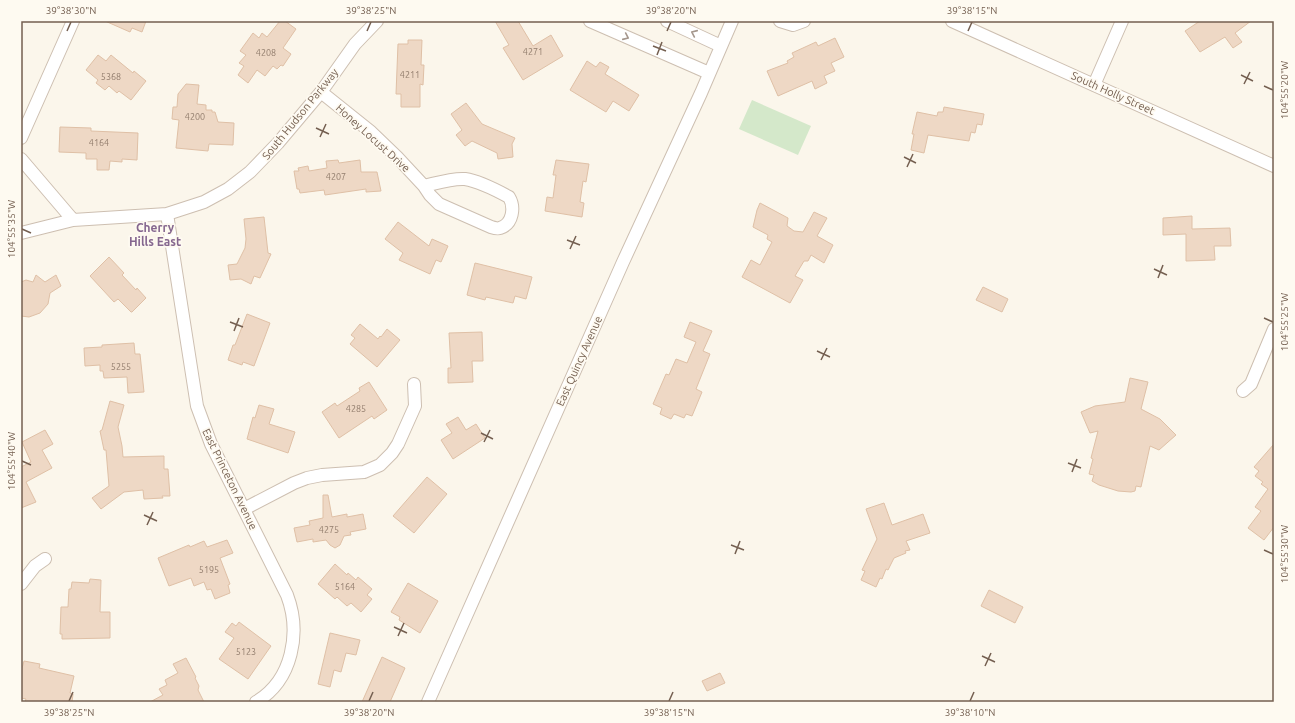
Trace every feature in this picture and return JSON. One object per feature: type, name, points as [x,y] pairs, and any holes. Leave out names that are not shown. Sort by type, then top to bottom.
[{"type":"street","points":[[21,138],[73,21]]},
{"type":"street","name":"South Hudson Parkway","points":[[21,233],[73,220],[167,214],[204,202],[228,189],[250,172],[278,143],[320,92],[355,44],[377,21]]},
{"type":"street","points":[[590,21],[709,73]]},
{"type":"street","points":[[667,21],[721,46]]},
{"type":"street","name":"East Quincy Avenue","points":[[428,702],[732,21]]},
{"type":"street","points":[[780,21],[794,24],[804,21]]},
{"type":"street","name":"South Holly Street","points":[[952,21],[1274,166]]},
{"type":"street","points":[[1094,84],[1122,21]]},
{"type":"street","name":"Honey Locust Drive","points":[[320,92],[371,132],[397,157],[439,204],[491,227],[500,228],[511,218],[513,209],[512,202],[509,198],[476,182],[466,179],[453,179],[424,186]]},
{"type":"street","points":[[21,158],[73,220]]},
{"type":"street","name":"East Princeton Avenue","points":[[167,214],[197,406],[211,444],[292,606],[293,644],[288,663],[284,673],[273,688],[256,702]]},
{"type":"street","points":[[1243,391],[1251,384],[1274,329]]},
{"type":"street","points":[[244,508],[307,478],[322,475],[364,472],[380,465],[392,453],[398,444],[415,406],[414,384]]},
{"type":"street","points":[[21,584],[35,566],[44,559]]},
{"type":"green space","points":[[752,100],[811,126],[798,155],[739,129]]},
{"type":"building","points":[[105,21],[146,21],[142,32],[132,28],[130,32]]},
{"type":"building","points":[[280,21],[285,21],[296,29],[283,48],[291,54],[283,66],[281,65],[277,69],[273,66],[265,76],[257,70],[248,83],[238,75],[244,66],[239,63],[246,55],[240,51],[253,33],[259,38],[262,33],[267,37]]},
{"type":"building","points":[[495,21],[518,21],[533,46],[551,35],[563,56],[523,80],[503,48],[509,45]]},
{"type":"building","points":[[1200,21],[1251,21],[1235,33],[1242,42],[1233,48],[1225,37],[1200,52],[1185,31]]},
{"type":"building","points":[[835,38],[844,57],[831,63],[835,71],[824,76],[827,83],[815,89],[812,81],[778,96],[767,71],[788,63],[787,61],[794,57],[792,53],[816,42],[818,46]]},
{"type":"building","points":[[408,40],[422,40],[421,65],[424,65],[423,85],[420,84],[420,107],[401,107],[401,94],[396,94],[398,44],[408,44]]},
{"type":"building","points":[[98,55],[106,61],[111,55],[133,73],[134,71],[146,81],[131,100],[119,91],[117,93],[109,86],[105,90],[96,83],[98,80],[86,70]]},
{"type":"building","points":[[587,61],[596,67],[600,62],[609,67],[605,74],[639,95],[629,111],[613,101],[606,112],[570,90]]},
{"type":"building","points":[[186,84],[199,85],[197,104],[206,105],[206,110],[212,110],[212,112],[215,112],[218,122],[234,123],[233,145],[209,144],[208,151],[176,148],[179,120],[172,119],[173,107],[177,107],[178,94]]},
{"type":"building","points":[[466,103],[482,124],[515,138],[512,144],[513,157],[498,159],[497,153],[472,141],[465,146],[456,135],[462,130],[451,114]]},
{"type":"building","points":[[944,107],[984,114],[982,125],[977,124],[975,133],[971,132],[969,141],[928,135],[924,153],[911,150],[914,134],[912,134],[917,112],[937,116],[938,112],[943,112]]},
{"type":"building","points":[[60,127],[91,128],[91,131],[138,133],[137,160],[122,159],[122,162],[110,161],[109,170],[97,170],[97,159],[86,159],[86,153],[59,152]]},
{"type":"building","points":[[338,160],[339,163],[360,160],[361,172],[377,172],[381,191],[366,192],[366,189],[325,195],[324,190],[300,193],[299,189],[297,189],[294,171],[299,171],[298,168],[308,166],[309,171],[327,168],[326,161]]},
{"type":"building","points":[[556,160],[589,164],[586,182],[583,181],[580,202],[584,203],[582,217],[545,211],[547,197],[553,198],[556,175],[553,175]]},
{"type":"building","points":[[760,203],[788,218],[787,226],[794,231],[803,232],[814,212],[827,218],[817,236],[833,245],[824,263],[811,255],[808,261],[804,261],[795,276],[803,280],[790,303],[742,277],[751,260],[760,265],[772,242],[767,239],[768,235],[753,227]]},
{"type":"building","points":[[1192,216],[1192,229],[1230,228],[1231,246],[1214,246],[1215,260],[1186,261],[1186,234],[1163,235],[1163,218]]},
{"type":"building","points":[[264,217],[268,253],[271,254],[260,278],[254,276],[251,284],[241,279],[230,280],[228,265],[237,264],[245,248],[246,239],[244,219]]},
{"type":"building","points":[[398,222],[429,246],[432,239],[448,246],[441,262],[436,260],[430,274],[399,260],[403,253],[385,239]]},
{"type":"building","points":[[109,257],[124,273],[122,275],[146,298],[132,312],[118,299],[114,302],[90,276]]},
{"type":"building","points":[[475,263],[532,277],[526,299],[515,296],[513,303],[486,297],[485,300],[467,295]]},
{"type":"building","points":[[36,275],[45,282],[56,275],[61,286],[50,293],[48,304],[40,313],[29,317],[21,316],[21,282],[26,280],[33,282]]},
{"type":"building","points":[[983,287],[1008,299],[1002,312],[976,300]]},
{"type":"building","points":[[247,314],[270,323],[254,366],[243,362],[242,365],[228,360]]},
{"type":"building","points":[[690,322],[712,331],[703,351],[710,354],[696,389],[702,392],[692,416],[686,414],[684,418],[674,414],[671,419],[660,414],[662,408],[653,404],[666,374],[669,375],[676,359],[687,363],[696,342],[684,337]]},
{"type":"building","points":[[360,324],[378,339],[387,329],[400,340],[377,367],[350,344],[355,338],[351,335]]},
{"type":"building","points":[[482,332],[483,361],[472,361],[473,382],[448,383],[448,368],[451,368],[449,333]]},
{"type":"building","points":[[134,343],[135,354],[140,354],[144,392],[128,393],[127,377],[104,378],[103,371],[100,371],[100,365],[85,366],[84,348]]},
{"type":"building","points":[[1130,378],[1148,382],[1141,409],[1160,419],[1176,435],[1159,450],[1150,446],[1141,487],[1136,486],[1135,491],[1131,492],[1118,491],[1099,485],[1092,481],[1094,475],[1089,474],[1093,459],[1091,458],[1098,431],[1090,433],[1081,412],[1095,406],[1125,402]]},
{"type":"building","points":[[369,382],[387,410],[374,419],[372,416],[339,438],[322,412],[335,403],[337,406],[360,391],[359,388]]},
{"type":"building","points":[[110,401],[124,405],[118,427],[123,457],[164,456],[164,469],[168,469],[170,496],[144,499],[143,490],[124,492],[101,509],[92,498],[109,486],[106,450],[104,450],[100,431],[102,430]]},
{"type":"building","points":[[259,405],[274,409],[269,424],[295,432],[288,453],[247,439],[253,417],[255,418]]},
{"type":"building","points":[[458,417],[466,430],[476,424],[485,438],[453,459],[441,440],[452,433],[446,424]]},
{"type":"building","points":[[45,430],[53,444],[42,450],[52,468],[26,482],[36,502],[21,508],[21,467],[31,462],[22,442]]},
{"type":"building","points":[[1274,444],[1274,527],[1264,540],[1248,528],[1261,511],[1255,507],[1268,489],[1261,484],[1263,482],[1255,476],[1259,471],[1254,467]]},
{"type":"building","points":[[427,477],[447,494],[414,533],[393,516]]},
{"type":"building","points":[[323,495],[328,495],[332,517],[347,514],[347,517],[363,514],[366,529],[350,532],[351,535],[344,536],[340,545],[335,548],[326,540],[313,542],[313,539],[297,542],[294,528],[310,525],[309,521],[323,518]]},
{"type":"building","points":[[884,503],[892,525],[923,514],[930,533],[906,541],[910,550],[905,551],[906,553],[894,558],[888,570],[886,569],[882,579],[880,578],[876,587],[861,580],[865,571],[862,570],[877,539],[866,509]]},
{"type":"building","points":[[227,540],[233,553],[220,558],[230,584],[228,585],[230,593],[215,599],[211,589],[207,590],[204,582],[194,586],[191,578],[169,586],[158,558],[189,545],[190,547],[204,541],[207,547]]},
{"type":"building","points":[[335,564],[347,575],[348,573],[356,580],[358,577],[372,589],[367,595],[372,599],[361,612],[351,603],[347,606],[337,597],[335,599],[318,584]]},
{"type":"building","points":[[90,579],[101,580],[100,612],[110,612],[110,638],[62,639],[62,634],[60,634],[61,607],[68,607],[69,589],[71,589],[72,582],[89,583]]},
{"type":"building","points":[[408,583],[438,601],[420,633],[399,620],[400,617],[391,612]]},
{"type":"building","points":[[989,590],[1023,607],[1015,623],[981,606]]},
{"type":"building","points":[[239,622],[271,646],[248,679],[219,659],[234,638],[225,632],[232,623],[236,626]]},
{"type":"building","points":[[330,633],[360,640],[356,655],[346,653],[341,672],[334,670],[330,687],[318,684]]},
{"type":"building","points":[[382,657],[405,668],[390,702],[362,702]]},
{"type":"building","points":[[186,658],[196,677],[195,678],[199,686],[198,690],[204,702],[150,702],[163,695],[159,689],[167,685],[165,680],[178,673],[173,664]]},
{"type":"building","points":[[24,661],[40,664],[39,668],[74,676],[70,693],[73,694],[72,702],[25,702],[26,699],[21,698],[21,672]]},
{"type":"building","points":[[720,673],[725,683],[707,691],[702,681]]},
{"type":"district","name":"Cherry Hills East","points":[[155,235]]}]
